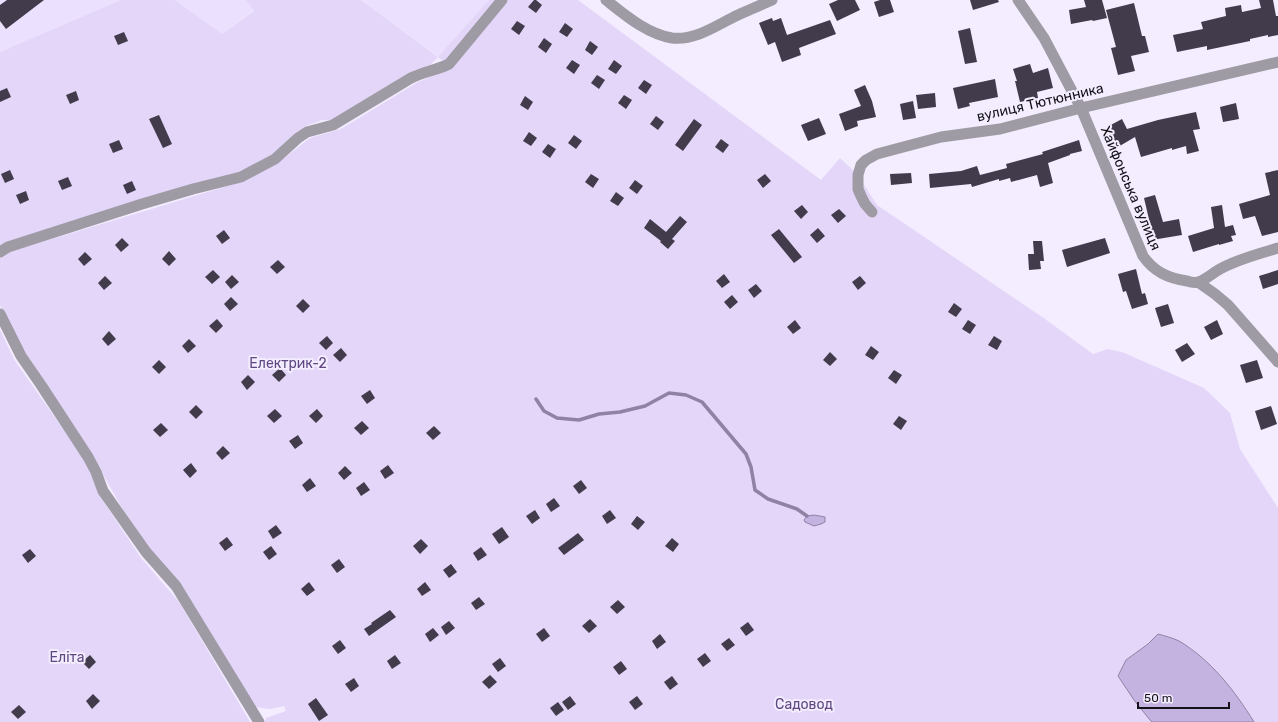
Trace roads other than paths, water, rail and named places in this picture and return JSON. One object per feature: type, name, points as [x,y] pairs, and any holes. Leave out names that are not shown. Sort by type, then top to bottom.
[{"type":"street","points":[[0,252],[8,247],[142,204],[242,177],[275,159],[298,138],[307,132],[333,125],[411,78],[423,72],[439,69],[449,64],[502,0]]},
{"type":"street","points":[[606,0],[630,18],[650,30],[663,36],[673,38],[688,37],[704,32],[772,0]]},
{"type":"street","name":"Хайфонська вулиця","points":[[1018,0],[1044,38],[1081,108],[1143,256],[1154,269],[1164,276],[1184,281],[1198,282]]},
{"type":"street","name":"вулиця Тютюнника","points":[[872,212],[858,189],[858,175],[861,165],[866,160],[877,154],[941,137],[1000,129],[1081,108],[1278,62]]},
{"type":"street","points":[[1278,248],[1247,257],[1220,269],[1198,282],[1228,305],[1278,362]]},
{"type":"street","points":[[0,314],[20,356],[41,385],[90,462],[96,472],[103,491],[146,552],[176,586],[259,722]]},
{"type":"waterway","points":[[536,399],[544,411],[557,418],[579,420],[599,414],[620,412],[645,406],[669,393],[686,395],[702,402],[746,454],[751,467],[755,490],[768,499],[797,509],[807,516]]},
{"type":"park label","name":"Електрик-2","points":[[288,363]]},
{"type":"park label","name":"Еліта","points":[[67,657]]},
{"type":"park label","name":"Садовод","points":[[804,704]]}]
